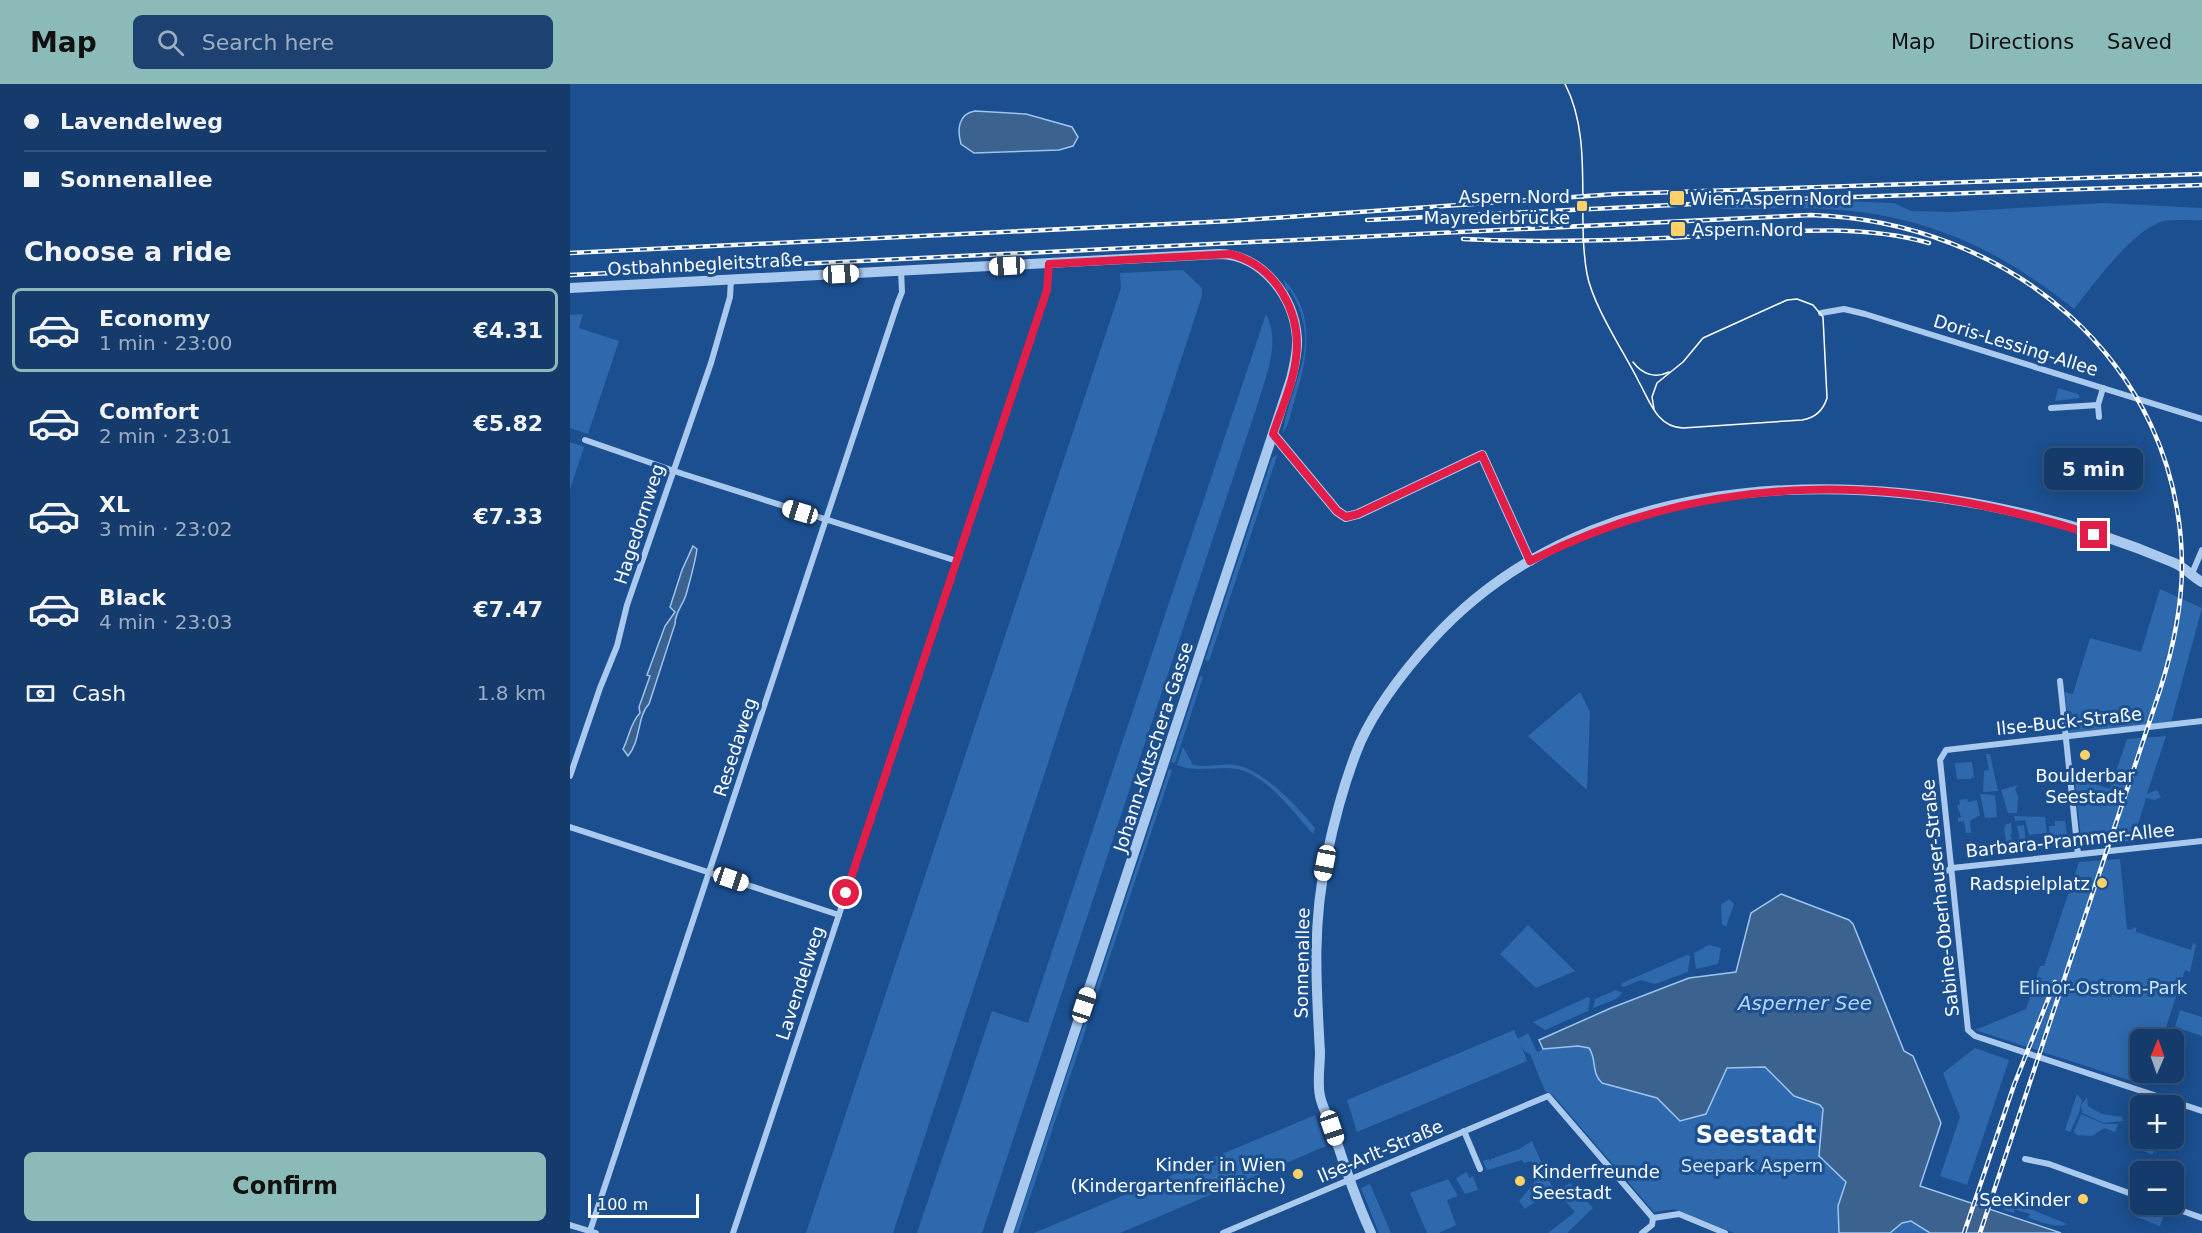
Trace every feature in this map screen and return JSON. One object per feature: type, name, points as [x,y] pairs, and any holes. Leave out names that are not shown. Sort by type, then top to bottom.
[{"type":"street","name":"Ostbahnbegleitstraße","points":[[570,288],[1230,254],[1242,258],[1267,273]]},
{"type":"street","name":"Lavendelweg","points":[[733,1233],[1047,290],[1049,264]]},
{"type":"street","name":"Resedaweg","points":[[593,1232],[902,292],[901,271]]},
{"type":"street","name":"Johann-Kutschera-Gasse","points":[[1008,1233],[1296,359],[1297,338],[1293,316],[1282,291],[1267,273]]},
{"type":"street","name":"Hagedornweg","points":[[570,776],[617,646],[627,605],[711,362],[730,297],[731,279]]},
{"type":"street","name":"Doris-Lessing-Allee","points":[[1821,313],[1844,309],[1865,314],[2202,419]]},
{"type":"street","points":[[2099,417],[2098,405],[2103,388]]},
{"type":"street","points":[[2051,408],[2098,405]]},
{"type":"street","points":[[1273,434],[1337,511],[1346,517],[1358,514],[1482,455],[1530,561]]},
{"type":"street","points":[[585,440],[957,561]]},
{"type":"street","name":"Sonnenallee","points":[[1371,1233],[1320,1098],[1315,988],[1319,898],[1340,803],[1361,741],[1404,672],[1462,610],[1507,575],[1530,561],[1610,525],[1673,506],[1749,492],[1826,488],[1904,493],[2019,514],[2073,528],[2170,560],[2191,577],[2202,582]]},
{"type":"street","points":[[2191,577],[2202,550]]},
{"type":"street","points":[[2060,681],[2078,854]]},
{"type":"street","name":"Ilse-Buck-Straße","points":[[1942,755],[1946,750],[2202,721]]},
{"type":"street","name":"Sabine-Oberhauser-Straße","points":[[1942,755],[1968,1029],[1975,1036],[2202,1111]]},
{"type":"street","points":[[570,827],[839,915]]},
{"type":"street","name":"Barbara-Prammer-Allee","points":[[1942,873],[1952,868],[2202,841]]},
{"type":"street","name":"Ilse-Arlt-Straße","points":[[1223,1233],[1548,1096],[1653,1218]]},
{"type":"street","points":[[1464,1131],[1480,1169]]},
{"type":"street","points":[[2025,1159],[2049,1164],[2130,1193]]},
{"type":"street","points":[[2184,1212],[2202,1218]]},
{"type":"street","points":[[1642,1233],[1652,1225],[1653,1218],[1679,1214],[1725,1233]]},
{"type":"street","points":[[570,1225],[593,1232]]},
{"type":"green space","points":[[1838,201],[1894,203],[1911,211],[1951,212],[2104,203],[2202,208],[2202,220],[2164,221],[2140,234],[2103,272],[2074,309],[2042,285],[1979,247],[1913,222],[1840,210],[1721,209],[1721,205]]},
{"type":"green space","points":[[1183,270],[1202,288],[1202,296],[893,1233],[806,1233],[1121,288],[1120,273]]},
{"type":"green space","points":[[1283,279],[1294,292],[1301,307],[1306,338],[1303,371],[1290,418],[1283,433],[1305,346],[1300,310],[1290,290],[1287,291]]},
{"type":"green space","points":[[583,314],[579,328],[619,341],[588,434],[570,428],[570,315]]},
{"type":"green space","points":[[1266,314],[1272,336],[1272,347],[1265,382],[982,1233],[917,1233],[992,1011],[1028,1023]]},
{"type":"green space","points":[[2058,388],[2078,394],[2080,398],[2055,401]]},
{"type":"green space","points":[[570,442],[584,447],[570,489]]},
{"type":"green space","points":[[1276,455],[1209,661],[1205,660],[1272,458]]},
{"type":"green space","points":[[2160,589],[2202,608],[2171,722],[2069,733],[2065,692],[2073,694],[2090,638],[2141,652]]},
{"type":"green space","points":[[1200,676],[1203,677],[1175,763],[1171,762]]},
{"type":"green space","points":[[1580,692],[1590,712],[1587,790],[1528,736]]},
{"type":"green space","points":[[2166,736],[2147,794],[2157,790],[2161,797],[2155,800],[2146,798],[2133,841],[2082,845],[2074,777],[2110,789],[2127,739]]},
{"type":"green space","points":[[1183,747],[1193,765],[1235,765],[1246,768],[1268,781],[1315,828],[1313,834],[1271,788],[1251,774],[1233,768],[1193,769],[1177,765]]},
{"type":"green space","points":[[1986,754],[1990,754],[1998,791],[1983,792],[1984,771],[1989,770]]},
{"type":"green space","points":[[1972,762],[1974,779],[1971,777],[1971,779],[1957,779],[1955,763]]},
{"type":"green space","points":[[1169,769],[1172,770],[1018,1233],[1014,1233]]},
{"type":"green space","points":[[2018,785],[2015,789],[2018,796],[2017,813],[2008,813],[2001,790]]},
{"type":"green space","points":[[1980,794],[1995,795],[1997,817],[1985,818]]},
{"type":"green space","points":[[1967,799],[1968,802],[1977,800],[1980,815],[1970,821],[1971,833],[1966,833],[1964,821],[1958,822],[1958,818],[1961,817],[1957,805],[1960,805],[1959,800]]},
{"type":"green space","points":[[2014,816],[2045,817],[2047,833],[2029,835],[2025,820],[2015,821]]},
{"type":"green space","points":[[2055,821],[2065,821],[2067,835],[2071,834],[2071,839],[2055,844],[2055,841],[2050,841],[2049,826],[2055,826]]},
{"type":"green space","points":[[2011,823],[2012,834],[2010,835],[2014,842],[2020,841],[2017,826],[2024,825],[2026,844],[2022,845],[2022,848],[2013,849],[2012,846],[2007,846],[2004,829],[2006,824]]},
{"type":"green space","name":"Elinor-Ostrom-Park","points":[[2120,859],[2127,929],[2132,930],[2133,927],[2136,928],[2136,932],[2191,950],[2193,943],[2196,945],[2190,972],[2185,970],[2165,1029],[2130,1029],[2130,1080],[1975,1030],[2026,1009],[2040,966],[2044,966],[2079,862]]},
{"type":"green space","points":[[1729,899],[1734,904],[1726,927],[1722,924],[1721,905]]},
{"type":"green space","points":[[1528,925],[1575,971],[1536,988],[1500,954]]},
{"type":"green space","points":[[1709,945],[1721,948],[1718,964],[1696,969],[1694,953]]},
{"type":"green space","points":[[1687,955],[1690,956],[1688,972],[1655,984],[1641,980],[1624,987],[1621,986],[1622,983]]},
{"type":"green space","points":[[1616,990],[1622,993],[1616,999],[1593,1008],[1595,999]]},
{"type":"green space","points":[[1588,997],[1590,999],[1588,1011],[1545,1030],[1533,1022]]},
{"type":"green space","points":[[2180,1010],[2202,1017],[2202,1036],[2175,1027]]},
{"type":"green space","points":[[1569,1027],[1543,1049],[1539,1040]]},
{"type":"green space","name":"Seepark Aspern","points":[[1514,1030],[1518,1039],[1528,1033],[1537,1052],[1543,1049],[1566,1047],[1571,1042],[1589,1048],[1596,1075],[1602,1083],[1709,1107],[1727,1068],[1765,1067],[1787,1090],[1820,1105],[1839,1173],[1846,1182],[1838,1224],[1839,1233],[1734,1233],[1674,1209],[1654,1212],[1553,1095],[1545,1091],[1530,1054],[1524,1051],[1520,1042],[1527,1061],[1357,1132],[1347,1100]]},
{"type":"green space","points":[[1975,1048],[2009,1060],[1967,1185],[1940,1176],[1960,1117],[1943,1073]]},
{"type":"green space","points":[[2077,1094],[2082,1100],[2070,1132],[2065,1130]]},
{"type":"green space","points":[[2087,1097],[2088,1106],[2102,1114],[2122,1117],[2123,1121],[2104,1123],[2082,1113],[2081,1105]]},
{"type":"green space","points":[[2081,1114],[2104,1124],[2118,1124],[2115,1132],[2104,1128],[2092,1136],[2076,1135],[2074,1131]]},
{"type":"green space","points":[[1315,1115],[1326,1146],[1120,1233],[1034,1233]]},
{"type":"green space","points":[[1532,1141],[1553,1189],[1525,1209],[1519,1201],[1538,1178],[1531,1161],[1524,1163],[1522,1160],[1487,1170],[1483,1161],[1489,1159],[1491,1162],[1491,1159],[1519,1149]]},
{"type":"green space","points":[[2140,1149],[2155,1149],[2152,1155]]},
{"type":"green space","points":[[1467,1172],[1469,1178],[1473,1176],[1478,1190],[1465,1194],[1456,1178]]},
{"type":"green space","points":[[1448,1179],[1458,1196],[1447,1200],[1456,1225],[1439,1233],[1427,1233],[1410,1193]]},
{"type":"green space","points":[[1570,1183],[1593,1208],[1567,1233],[1548,1233],[1575,1212],[1557,1192]]},
{"type":"green space","points":[[1370,1184],[1391,1233],[1379,1233],[1361,1188]]},
{"type":"green space","points":[[2002,1204],[2033,1210],[2067,1224],[2054,1225],[2028,1218],[2030,1214],[2014,1209],[2014,1213],[2004,1210]]},
{"type":"green space","points":[[2134,1215],[2164,1215],[2160,1226]]},
{"type":"green space","points":[[1914,1220],[1932,1233],[1890,1233],[1902,1223]]},
{"type":"water","points":[[975,111],[1026,114],[1072,127],[1078,137],[1073,146],[1059,150],[974,153],[961,144],[959,128],[965,115]]},
{"type":"water","points":[[693,546],[697,549],[686,595],[676,616],[649,704],[642,715],[635,743],[628,756],[623,749],[634,721],[640,713],[639,707],[650,676],[647,675],[665,626],[675,612],[670,607],[682,570]]},
{"type":"water","name":"Asperner See","points":[[1781,894],[1849,920],[1853,924],[1904,1051],[1913,1056],[1941,1123],[1920,1186],[2061,1233],[1930,1233],[1911,1221],[1902,1223],[1890,1233],[1839,1233],[1838,1206],[1846,1182],[1819,1156],[1823,1109],[1820,1105],[1794,1096],[1765,1067],[1727,1068],[1706,1114],[1680,1121],[1657,1098],[1602,1083],[1596,1075],[1589,1048],[1578,1046],[1543,1049],[1539,1040],[1611,1008],[1689,978],[1736,972],[1751,913]]},
{"type":"tram line","points":[[1565,84],[1574,105],[1582,152],[1584,251],[1590,287],[1651,405],[1655,412],[1661,418],[1674,427],[1683,428],[1802,420],[1815,416],[1827,398],[1823,317],[1813,305],[1797,299],[1787,300],[1703,338],[1683,362],[1657,383],[1652,397],[1654,409]]},
{"type":"tram line","points":[[1633,362],[1640,370],[1649,374],[1659,375],[1669,372]]},
{"type":"tram line","points":[[2089,892],[2095,887]]},
{"type":"railway","points":[[570,253],[1230,221],[1616,194],[2202,174]]},
{"type":"railway","points":[[1367,220],[1796,199],[2202,185]]},
{"type":"railway","points":[[570,275],[1811,215],[1883,223],[1951,243],[2014,274],[2069,315],[2115,366],[2151,425],[2174,491],[2182,581],[2176,628],[2160,690],[1980,1233]]},
{"type":"railway","points":[[1463,239],[1586,240],[1819,230],[1874,233],[1929,243]]},
{"type":"railway","points":[[1964,1233],[2014,1085],[2055,982]]},
{"type":"place","name":"Wien Aspern Nord","points":[[1677,198]]},
{"type":"place","name":"Aspern Nord Mayrederbrücke","points":[[1582,206]]},
{"type":"place","name":"Aspern Nord","points":[[1678,229]]},
{"type":"place","name":"Boulderbar Seestadt","points":[[2085,755]]},
{"type":"place","name":"Radspielplatz","points":[[2102,883]]},
{"type":"place","name":"Kinder in Wien (Kindergartenfreifläche)","points":[[1298,1174]]},
{"type":"place","name":"Kinderfreunde Seestadt","points":[[1520,1181]]},
{"type":"place","name":"SeeKinder","points":[[2083,1199]]},
{"type":"district","name":"Seestadt","points":[[1756,1135]]},
{"type":"route","points":[[846,893],[1047,290],[1049,264],[1230,254],[1255,264],[1267,273],[1282,291],[1293,316],[1297,338],[1296,359],[1273,434],[1337,511],[1346,517],[1358,514],[1482,455],[1530,561],[1563,544],[1624,520],[1652,512],[1726,495],[1794,488],[1878,490],[1959,501],[2019,514],[2094,535]]}]
